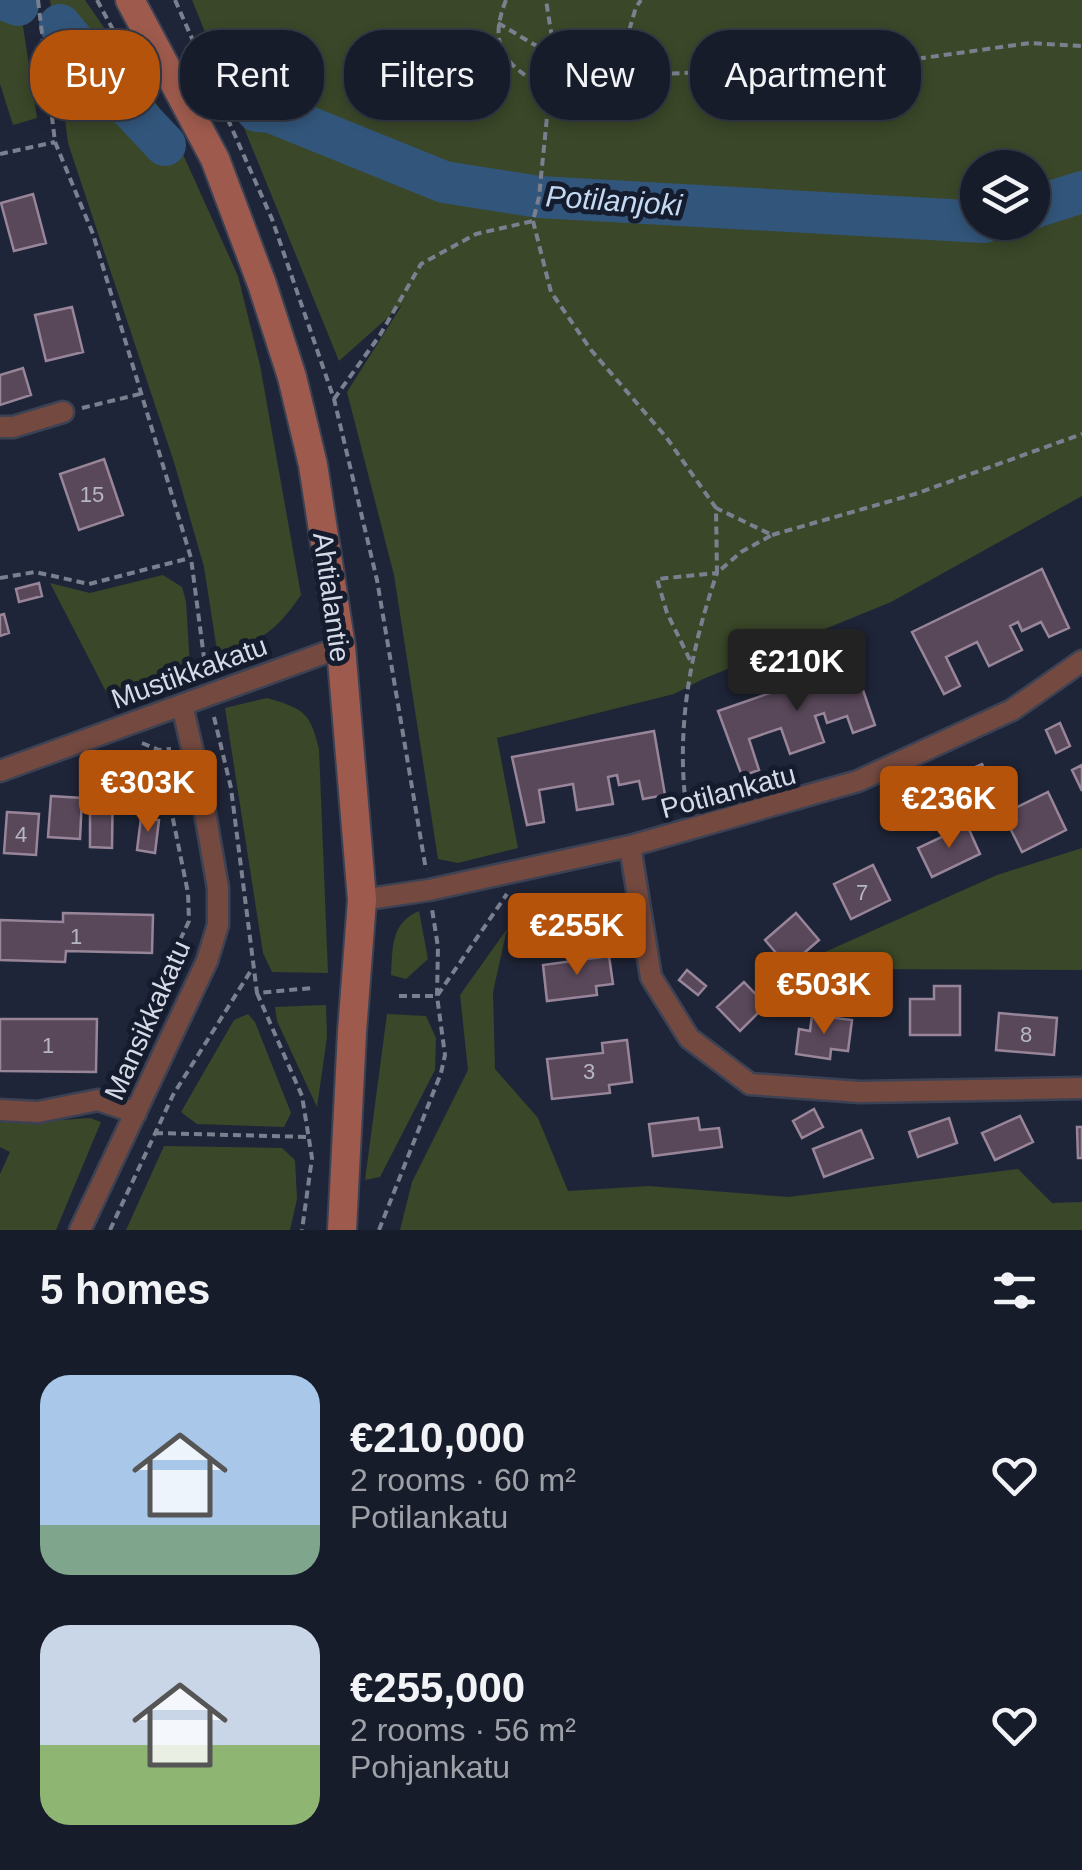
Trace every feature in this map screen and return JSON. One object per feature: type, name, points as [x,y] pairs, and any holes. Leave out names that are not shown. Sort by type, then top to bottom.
[{"type":"main road","name":"Ahtialantie","points":[[130,0],[214,158],[292,377],[313,465],[341,646],[362,900],[342,1230]]},
{"type":"street","points":[[0,427],[13,427],[63,412]]},
{"type":"street","name":"Mustikkakatu","points":[[0,771],[341,646]]},
{"type":"street","name":"Potilankatu","points":[[362,900],[630,846],[858,781],[1012,710],[1082,661]]},
{"type":"street","name":"Mansikkakatu","points":[[80,1230],[207,961],[218,925],[218,888],[182,705]]},
{"type":"street","points":[[630,846],[651,977],[689,1038],[750,1084],[860,1092],[1082,1088]]},
{"type":"street","points":[[0,1110],[38,1112],[98,1100],[136,1114]]},
{"type":"path","points":[[38,0],[56,142],[93,234],[191,558],[209,693],[231,788],[252,969],[258,993],[302,1096],[312,1158],[302,1230]]},
{"type":"path","points":[[97,0],[113,30]]},
{"type":"path","points":[[506,0],[497,22],[500,51],[514,68],[530,79]]},
{"type":"path","points":[[546,0],[551,30]]},
{"type":"path","points":[[629,30],[642,0]]},
{"type":"path","points":[[497,22],[530,42]]},
{"type":"path","points":[[670,74],[880,64],[1030,44],[1082,46]]},
{"type":"path","points":[[547,120],[540,197],[533,221],[552,292],[591,350],[666,437],[716,508],[772,535]]},
{"type":"path","points":[[0,154],[56,142]]},
{"type":"path","points":[[334,399],[380,335],[420,264],[476,234],[533,221]]},
{"type":"path","points":[[63,412],[144,393]]},
{"type":"path","points":[[690,660],[667,613],[657,579],[717,574],[741,552],[772,535],[915,494],[1047,450],[1082,434]]},
{"type":"path","points":[[689,830],[681,748],[690,660],[717,574],[716,508]]},
{"type":"path","points":[[0,578],[36,572],[89,584],[191,558]]},
{"type":"path","points":[[104,1102],[189,920],[188,893],[160,750]]},
{"type":"path","points":[[437,996],[524,870]]},
{"type":"path","points":[[379,1230],[445,1055],[437,996],[438,948]]},
{"type":"path","points":[[110,1230],[173,1095],[252,969]]},
{"type":"path","points":[[258,993],[312,988]]},
{"type":"path","points":[[400,996],[437,996]]},
{"type":"path","points":[[154,1133],[308,1137]]},
{"type":"green space","points":[[0,0],[19,0],[30,72],[30,120],[13,125],[0,84]]},
{"type":"green space","points":[[50,0],[85,0],[106,30],[54,30]]},
{"type":"green space","points":[[192,0],[1082,0],[1082,496],[891,602],[674,694],[497,738],[518,848],[458,863],[438,859],[394,575],[347,392],[402,305],[339,361],[241,120],[324,120],[324,30],[204,30]]},
{"type":"green space","points":[[160,109],[238,276],[260,365],[301,595],[266,634],[218,657],[204,567],[174,462],[68,143],[65,120],[160,120]]},
{"type":"green space","points":[[163,575],[182,587],[190,667],[177,679],[115,709],[50,583],[90,593]]},
{"type":"green space","points":[[267,698],[304,714],[319,749],[328,973],[272,972],[263,953],[225,708]]},
{"type":"green space","points":[[1082,848],[1082,970],[872,969],[822,984],[816,956],[997,875]]},
{"type":"green space","points":[[419,911],[428,959],[406,979],[391,975],[398,930]]},
{"type":"green space","points":[[507,929],[493,992],[495,1069],[538,1118],[568,1191],[649,1186],[788,1197],[1018,1169],[1052,1203],[1082,1202],[1082,1230],[400,1230],[412,1182],[468,1070],[460,995]]},
{"type":"green space","points":[[326,1005],[327,1037],[317,1107],[277,1021],[275,1007]]},
{"type":"green space","points":[[248,1014],[255,1022],[291,1113],[284,1127],[197,1124],[181,1112],[234,1020]]},
{"type":"green space","points":[[387,1014],[426,1016],[436,1038],[435,1070],[380,1177],[365,1180]]},
{"type":"green space","points":[[90,1118],[101,1122],[56,1230],[0,1230],[0,1174],[10,1152],[0,1147],[0,1120],[21,1123]]},
{"type":"green space","points":[[164,1146],[282,1148],[295,1160],[297,1199],[290,1230],[126,1230]]},
{"type":"building","points":[[33,194],[46,243],[14,251],[1,203]]},
{"type":"building","points":[[72,307],[83,352],[46,361],[35,315]]},
{"type":"building","points":[[23,368],[31,395],[0,405],[0,375]]},
{"type":"building","points":[[104,459],[123,515],[79,530],[60,474]]},
{"type":"building","points":[[1042,569],[1069,628],[1049,637],[1041,622],[1022,631],[1018,622],[1010,626],[1022,650],[989,666],[977,642],[946,657],[960,686],[944,694],[912,632]]},
{"type":"building","points":[[39,583],[42,596],[19,602],[16,589]]},
{"type":"building","points":[[4,614],[9,633],[0,636],[0,615]]},
{"type":"building","points":[[854,664],[875,725],[853,733],[847,716],[827,723],[824,713],[815,716],[824,742],[790,754],[781,728],[749,739],[759,770],[742,776],[718,711]]},
{"type":"building","points":[[1060,723],[1070,746],[1056,753],[1046,730]]},
{"type":"building","points":[[654,731],[665,795],[643,799],[639,781],[619,785],[617,775],[608,777],[613,804],[577,810],[573,784],[539,790],[544,822],[527,825],[512,757]]},
{"type":"building","points":[[982,764],[995,791],[982,797],[968,770]]},
{"type":"building","points":[[1082,765],[1082,791],[1072,770]]},
{"type":"building","points":[[90,776],[113,776],[112,848],[90,847]]},
{"type":"building","points":[[1048,792],[1066,830],[1022,852],[1003,814]]},
{"type":"building","points":[[51,796],[82,798],[80,839],[48,837]]},
{"type":"building","points":[[7,812],[39,814],[36,855],[4,853]]},
{"type":"building","points":[[141,818],[159,820],[155,853],[137,850]]},
{"type":"building","points":[[967,825],[980,854],[932,877],[918,848]]},
{"type":"building","points":[[873,865],[890,900],[851,919],[834,884]]},
{"type":"building","points":[[63,913],[153,915],[152,953],[66,951],[65,962],[0,960],[0,920],[63,922]]},
{"type":"building","points":[[796,913],[819,940],[788,967],[765,940]]},
{"type":"building","points":[[609,956],[613,984],[596,986],[597,995],[547,1001],[543,965]]},
{"type":"building","points":[[687,970],[706,986],[698,995],[679,980]]},
{"type":"building","points":[[744,982],[766,1005],[740,1031],[717,1007]]},
{"type":"building","points":[[934,986],[960,986],[960,1035],[910,1035],[910,999],[934,999]]},
{"type":"building","points":[[999,1013],[1057,1018],[1054,1055],[996,1050]]},
{"type":"building","points":[[812,1015],[852,1020],[848,1051],[831,1049],[830,1059],[796,1054],[799,1029],[810,1031]]},
{"type":"building","points":[[0,1019],[97,1019],[96,1072],[0,1071]]},
{"type":"building","points":[[627,1040],[632,1082],[609,1085],[610,1093],[552,1099],[547,1059],[603,1053],[602,1043]]},
{"type":"building","points":[[814,1109],[823,1127],[802,1138],[793,1121]]},
{"type":"building","points":[[1020,1116],[1033,1142],[995,1160],[982,1133]]},
{"type":"building","points":[[698,1118],[700,1130],[719,1128],[722,1147],[653,1156],[649,1124]]},
{"type":"building","points":[[949,1118],[957,1143],[918,1157],[909,1132]]},
{"type":"building","points":[[1077,1127],[1082,1127],[1082,1158],[1078,1158]]},
{"type":"building","points":[[861,1130],[873,1158],[824,1177],[813,1149]]},
{"type":"waterway","name":"Potilanjoki","points":[[5,0],[18,5]]},
{"type":"waterway","name":"Potilanjoki","points":[[60,25],[165,145]]},
{"type":"waterway","name":"Potilanjoki","points":[[291,120],[444,182],[539,197],[960,221]]},
{"type":"waterway","name":"Potilanjoki","points":[[1050,202],[1082,192]]}]
